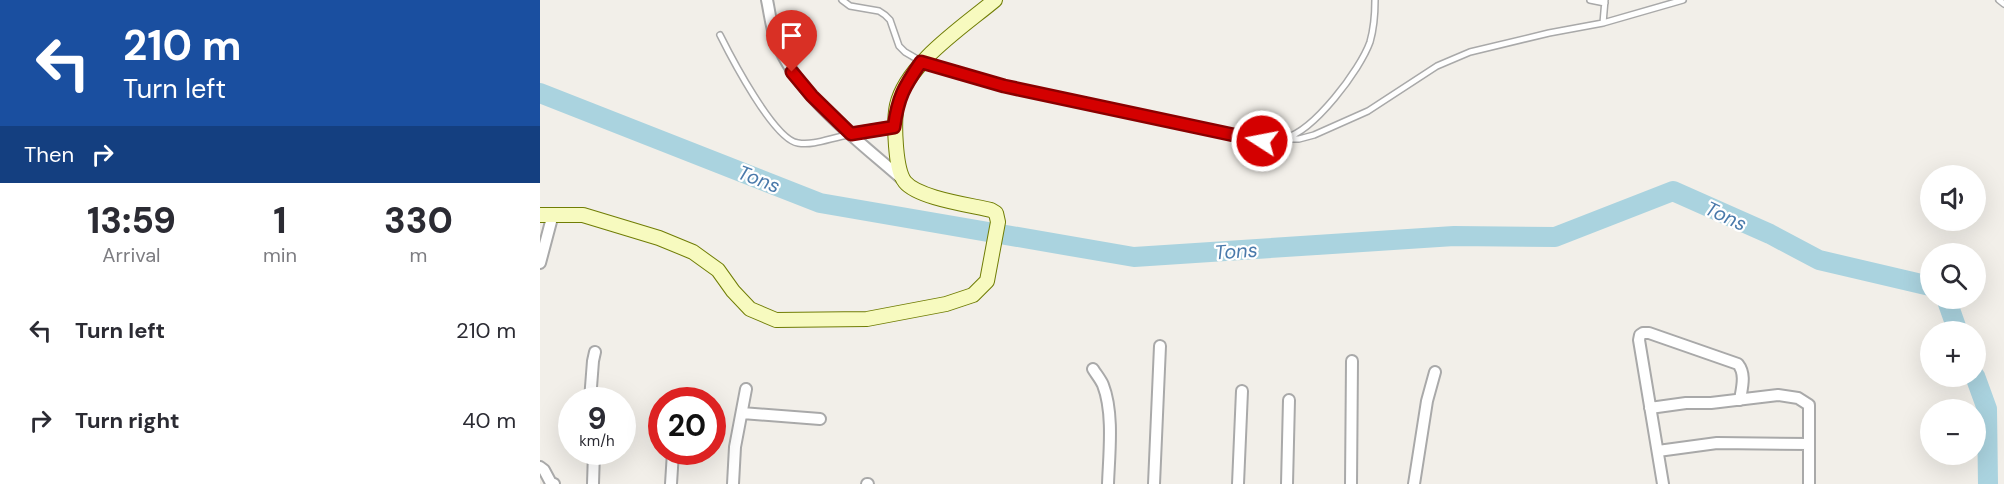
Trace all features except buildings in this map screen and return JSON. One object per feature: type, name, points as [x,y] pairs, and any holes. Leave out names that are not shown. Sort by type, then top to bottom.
[{"type":"street","points":[[540,263],[547,214],[583,215],[659,238],[693,252],[718,270],[750,309],[776,320],[867,319],[946,304],[973,294],[987,281],[998,222],[996,213],[923,194],[904,182],[851,134],[812,96],[792,72],[776,41],[767,0]]},
{"type":"street","points":[[904,182],[898,162],[894,127],[897,105],[903,90],[921,62],[995,0]]},
{"type":"street","points":[[851,134],[894,127]]},
{"type":"street","points":[[1663,484],[1640,335],[1649,333],[1738,364],[1743,378],[1740,399]]},
{"type":"street","points":[[1154,484],[1160,346]]},
{"type":"street","points":[[591,387],[596,352]]},
{"type":"street","points":[[1351,484],[1352,361]]},
{"type":"street","points":[[1093,369],[1103,383],[1107,399],[1110,448],[1108,484]]},
{"type":"street","points":[[1414,484],[1427,401],[1435,372]]},
{"type":"street","points":[[733,484],[735,447],[746,389]]},
{"type":"street","points":[[1238,484],[1242,391]]},
{"type":"street","points":[[1650,408],[1790,395],[1803,401],[1809,405],[1809,484]]},
{"type":"street","points":[[1287,484],[1289,400]]},
{"type":"street","points":[[742,413],[820,419]]},
{"type":"street","points":[[1658,451],[1717,443],[1809,444]]},
{"type":"street","points":[[594,465],[594,484]]},
{"type":"street","points":[[671,484],[672,465]]},
{"type":"street","points":[[540,467],[552,484]]},
{"type":"lane","points":[[842,0],[850,6],[879,11],[885,15],[890,20],[899,46],[921,62],[1004,86],[1262,141],[1286,138],[1299,140],[1314,135],[1368,111],[1437,66],[1470,52],[1603,23],[1683,0]]},
{"type":"lane","points":[[1286,138],[1309,125],[1325,109],[1356,67],[1370,42],[1375,0]]},
{"type":"lane","points":[[1590,0],[1605,1],[1603,23]]},
{"type":"lane","points":[[1999,0],[2004,4]]},
{"type":"lane","points":[[720,35],[749,90],[777,126],[795,143],[805,144],[851,134]]},
{"type":"waterway","name":"Tons","points":[[540,93],[820,203],[1134,257],[1454,236],[1555,237],[1673,191],[1770,234],[1819,260],[1920,284]]},
{"type":"waterway","name":"Tons","points":[[1950,309],[1954,321]]},
{"type":"waterway","name":"Tons","points":[[1979,387],[1987,409],[1988,484]]},
{"type":"route","points":[[792,72],[812,96],[851,134],[894,127],[897,105],[903,90],[921,62],[1004,86],[1262,141]]}]
